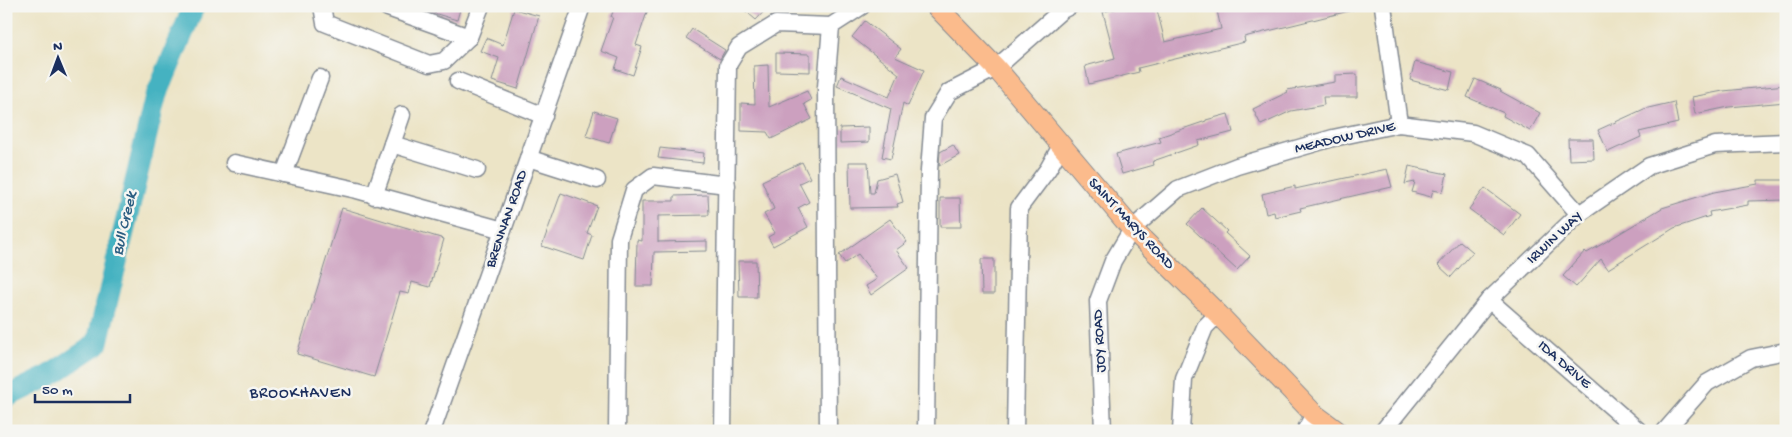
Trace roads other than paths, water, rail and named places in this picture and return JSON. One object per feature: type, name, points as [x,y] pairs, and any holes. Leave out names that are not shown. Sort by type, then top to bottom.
[{"type":"main road","name":"SAINT MARYS ROAD","points":[[936,6],[996,68],[1132,229],[1218,314],[1310,422],[1337,431]]},
{"type":"street","points":[[322,6],[324,23],[429,64],[444,61],[468,37],[480,6]]},
{"type":"street","name":"BRENNAN ROAD","points":[[432,431],[582,6]]},
{"type":"street","points":[[723,431],[728,65],[739,47],[776,24],[831,26],[862,6]]},
{"type":"street","points":[[1382,6],[1399,124]]},
{"type":"street","points":[[386,7],[468,37]]},
{"type":"street","points":[[926,431],[929,171],[933,118],[949,92],[996,68],[1064,8]]},
{"type":"street","points":[[828,431],[826,87],[831,26]]},
{"type":"street","points":[[284,174],[320,78]]},
{"type":"street","points":[[458,81],[544,116]]},
{"type":"street","points":[[374,196],[402,115]]},
{"type":"street","name":"MEADOW DRIVE","points":[[1132,229],[1178,189],[1237,166],[1333,138],[1399,124],[1473,132],[1528,156],[1579,214]]},
{"type":"street","name":"IRWIN WAY","points":[[1384,431],[1489,300],[1579,214],[1649,166],[1715,145],[1786,142]]},
{"type":"street","points":[[392,144],[477,170]]},
{"type":"street","points":[[1015,431],[1019,208],[1048,169],[1061,146]]},
{"type":"street","points":[[528,158],[597,180]]},
{"type":"street","points":[[234,163],[356,190],[503,230]]},
{"type":"street","points":[[617,431],[619,239],[634,190],[653,176],[727,185]]},
{"type":"street","name":"JOY ROAD","points":[[1103,431],[1098,301],[1114,261],[1132,229]]},
{"type":"street","name":"IDA DRIVE","points":[[1489,300],[1639,431]]},
{"type":"street","points":[[1181,431],[1184,379],[1205,327],[1218,314]]},
{"type":"street","points":[[1665,431],[1707,383],[1751,358],[1786,351]]},
{"type":"waterway","name":"Bull Creek","points":[[6,397],[49,376],[97,344],[155,99],[194,6]]},
{"type":"district","name":"BROOKHAVEN","points":[[301,394]]}]
